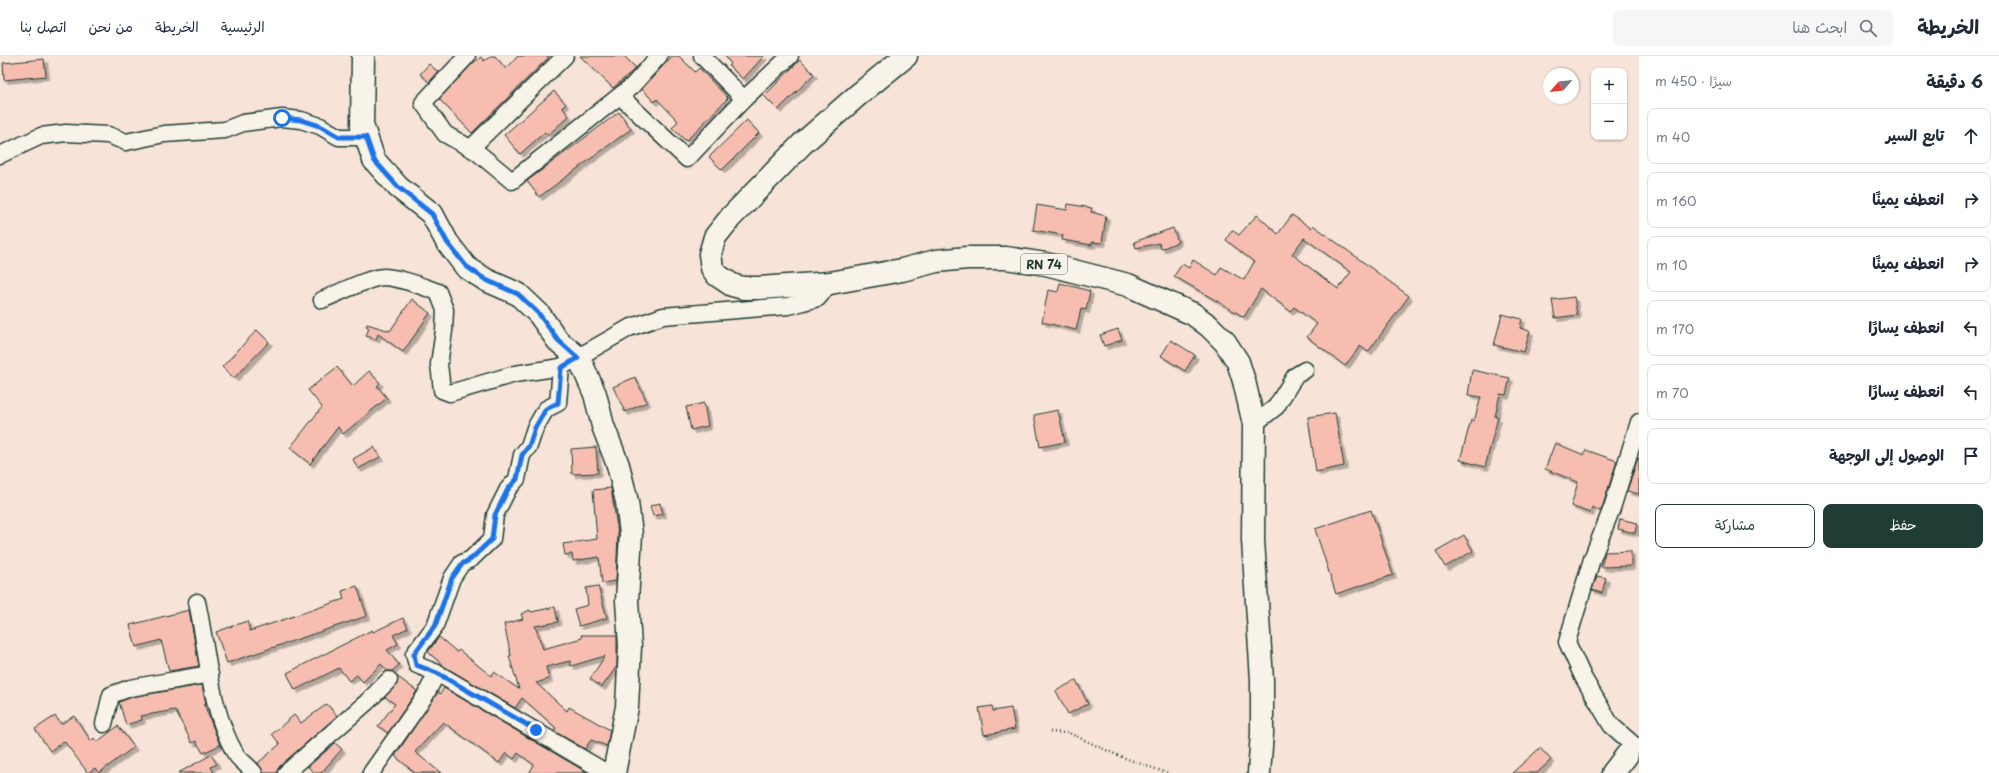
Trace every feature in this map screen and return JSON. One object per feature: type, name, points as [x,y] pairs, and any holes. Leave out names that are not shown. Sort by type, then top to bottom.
[{"type":"main road","points":[[363,56],[362,125],[374,160],[398,187],[432,214],[447,242],[466,266],[486,280],[518,294],[539,314],[558,340],[570,363],[595,394],[603,426],[618,464],[627,502],[630,534],[628,602],[630,646],[627,707],[614,773]]},
{"type":"main road","name":"RN 74","points":[[906,56],[858,95],[802,144],[731,217],[716,237],[711,249],[712,268],[717,275],[732,285],[743,288],[759,288],[830,283],[902,270],[936,261],[967,258],[1006,258],[1046,264],[1128,285],[1193,314],[1210,326],[1225,342],[1238,362],[1244,380],[1254,424],[1253,540],[1262,680],[1262,733],[1259,773]]},
{"type":"main road","points":[[1613,773],[1633,748]]},
{"type":"street","points":[[467,56],[423,104],[445,134],[471,148],[512,181],[632,86],[659,56]]},
{"type":"street","points":[[471,148],[565,56]]},
{"type":"street","points":[[702,56],[744,99]]},
{"type":"street","points":[[620,96],[687,159],[744,99],[790,56]]},
{"type":"street","points":[[0,155],[42,136],[82,133],[108,135],[126,142],[164,134],[225,130],[243,124],[282,118],[301,120],[320,126],[339,137],[366,137]]},
{"type":"street","points":[[322,300],[355,286],[383,277],[408,282],[438,292],[445,310],[444,331],[439,364],[442,390],[450,392],[515,374],[570,363],[630,328],[664,316],[788,306],[818,298],[830,283]]},
{"type":"street","points":[[570,363],[558,403],[546,409],[535,428],[529,446],[522,455],[517,479],[508,489],[495,515],[492,539],[476,555],[462,564],[452,578],[435,626],[414,654],[416,665],[437,673],[607,773]]},
{"type":"street","points":[[1254,424],[1276,407],[1295,376],[1305,370]]},
{"type":"street","points":[[1633,748],[1611,724],[1583,677],[1567,642],[1592,559],[1612,508],[1639,422]]},
{"type":"street","points":[[197,602],[210,674],[224,730],[236,755],[254,773]]},
{"type":"street","points":[[371,773],[425,696],[437,673]]},
{"type":"street","points":[[104,724],[111,695],[130,688],[210,674]]},
{"type":"street","points":[[286,773],[367,702],[389,680]]},
{"type":"path","points":[[1050,732],[1068,733],[1119,756],[1167,773]]},
{"type":"building","points":[[491,56],[495,56],[506,69],[518,56],[550,56],[472,133],[439,99],[473,63],[481,57],[484,61]]},
{"type":"building","points":[[580,56],[624,56],[636,68],[613,88]]},
{"type":"building","points":[[672,56],[679,56],[695,72],[699,68],[728,98],[686,141],[672,128],[678,121],[657,99],[654,102],[642,89]]},
{"type":"building","points":[[725,56],[764,56],[743,79],[729,66],[731,64]]},
{"type":"building","points":[[44,59],[46,76],[4,80],[3,63]]},
{"type":"building","points":[[800,60],[814,74],[778,110],[764,96]]},
{"type":"building","points":[[429,64],[438,72],[429,82],[420,74]]},
{"type":"building","points":[[554,91],[566,104],[562,107],[569,116],[548,135],[545,132],[520,154],[504,135]]},
{"type":"building","points":[[619,112],[631,129],[539,197],[527,181]]},
{"type":"building","points":[[747,120],[759,133],[722,170],[709,157]]},
{"type":"building","points":[[1068,204],[1092,208],[1091,212],[1106,216],[1102,243],[1092,242],[1092,245],[1062,240],[1063,235],[1033,230],[1037,205],[1067,210]]},
{"type":"building","points":[[1257,215],[1278,234],[1292,215],[1311,228],[1313,225],[1409,296],[1368,352],[1360,346],[1345,366],[1307,337],[1317,324],[1294,307],[1290,311],[1261,289],[1244,317],[1174,276],[1182,264],[1189,268],[1193,260],[1217,275],[1221,267],[1244,280],[1254,262],[1226,240],[1232,230],[1239,235]],"holes":[[[1304,238],[1351,272],[1338,289],[1292,254]]]},
{"type":"building","points":[[1173,228],[1178,242],[1161,249],[1159,243],[1136,248],[1134,242]]},
{"type":"building","points":[[1060,283],[1090,291],[1086,310],[1081,309],[1076,330],[1042,322],[1048,290],[1058,292]]},
{"type":"building","points":[[1574,297],[1577,315],[1555,318],[1552,300]]},
{"type":"building","points":[[412,299],[430,313],[403,352],[378,334],[376,339],[366,336],[369,328],[366,326],[367,324],[390,331]]},
{"type":"building","points":[[1502,314],[1522,319],[1520,328],[1530,331],[1524,352],[1494,345]]},
{"type":"building","points":[[1118,329],[1122,340],[1104,346],[1100,335]]},
{"type":"building","points":[[257,330],[269,342],[234,378],[222,367]]},
{"type":"building","points":[[1171,340],[1195,355],[1185,371],[1161,356]]},
{"type":"building","points":[[337,367],[353,386],[369,371],[380,383],[377,386],[387,398],[343,434],[338,427],[310,464],[290,448],[322,407],[308,390]]},
{"type":"building","points":[[1472,370],[1510,378],[1506,395],[1500,394],[1495,417],[1498,417],[1485,467],[1460,460],[1471,420],[1474,421],[1481,397],[1468,395]]},
{"type":"building","points":[[635,377],[647,402],[625,412],[613,387]]},
{"type":"building","points":[[704,403],[708,426],[691,430],[686,407]]},
{"type":"building","points":[[1058,410],[1065,442],[1040,447],[1034,415]]},
{"type":"building","points":[[1335,413],[1344,466],[1316,472],[1308,417]]},
{"type":"building","points":[[1555,443],[1584,455],[1586,450],[1617,461],[1601,511],[1592,507],[1590,513],[1571,506],[1578,482],[1545,469]]},
{"type":"building","points":[[374,447],[380,457],[358,469],[353,459]]},
{"type":"building","points":[[596,447],[598,473],[572,474],[571,449]]},
{"type":"building","points":[[1639,458],[1639,494],[1627,491]]},
{"type":"building","points":[[611,488],[618,534],[616,581],[602,583],[599,557],[573,561],[572,554],[565,555],[563,544],[597,539],[593,490]]},
{"type":"building","points":[[660,503],[663,514],[653,516],[650,506]]},
{"type":"building","points":[[1371,510],[1393,575],[1336,594],[1315,529]]},
{"type":"building","points":[[1620,519],[1637,523],[1635,533],[1618,529]]},
{"type":"building","points":[[1464,535],[1473,551],[1445,567],[1436,551]]},
{"type":"building","points":[[1631,551],[1631,566],[1601,567],[1605,552]]},
{"type":"building","points":[[1597,576],[1606,578],[1602,593],[1592,590]]},
{"type":"building","points":[[357,586],[367,616],[227,663],[216,632],[247,621],[250,631],[344,599],[342,591]]},
{"type":"building","points":[[598,586],[607,618],[579,626],[574,609],[588,605],[586,588]]},
{"type":"building","points":[[555,607],[558,622],[535,626],[543,649],[582,638],[581,635],[617,635],[617,666],[602,687],[590,679],[605,656],[571,666],[570,661],[546,667],[549,679],[536,683],[567,711],[569,707],[610,730],[607,746],[591,740],[585,749],[554,731],[556,728],[522,698],[515,708],[445,667],[428,652],[439,637],[457,652],[459,650],[491,676],[494,672],[519,689],[509,656],[511,656],[504,624],[523,619],[521,614],[530,610],[531,612]]},
{"type":"building","points":[[189,610],[199,666],[169,671],[161,640],[136,647],[130,625]]},
{"type":"building","points":[[403,618],[408,628],[393,635],[398,644],[387,650],[399,665],[392,671],[387,671],[381,664],[363,682],[357,675],[349,681],[339,668],[295,690],[287,673],[372,630],[373,632]]},
{"type":"building","points":[[398,677],[417,691],[388,733],[378,726],[395,704],[385,697],[396,686]]},
{"type":"building","points":[[1076,680],[1088,704],[1068,714],[1056,691]]},
{"type":"building","points":[[202,685],[206,704],[204,704],[220,745],[203,753],[196,741],[192,743],[175,710],[141,716],[142,720],[126,725],[119,702],[132,697]]},
{"type":"building","points":[[444,688],[588,773],[529,773],[534,765],[518,753],[514,759],[506,753],[499,763],[443,722],[415,752],[441,773],[415,773],[395,756],[438,692],[440,694]]},
{"type":"building","points":[[327,704],[337,716],[280,766],[277,773],[263,773],[258,763],[280,744],[272,734],[294,715],[301,723]]},
{"type":"building","points":[[992,706],[993,711],[1011,708],[1015,729],[984,735],[979,708]]},
{"type":"building","points":[[55,716],[61,724],[74,716],[91,741],[94,738],[97,742],[118,726],[134,747],[99,773],[95,768],[88,773],[64,741],[50,751],[35,729]]},
{"type":"building","points":[[335,743],[342,749],[321,773],[315,773],[308,767]]},
{"type":"building","points":[[1540,748],[1551,760],[1537,773],[1512,773]]},
{"type":"building","points":[[211,755],[217,764],[211,767],[214,773],[178,773]]},
{"type":"route","points":[[282,118],[301,120],[320,126],[339,137],[366,137],[374,160],[398,187],[432,214],[447,242],[466,266],[486,280],[518,294],[539,314],[558,340],[578,358],[561,368],[558,403],[546,409],[535,428],[529,446],[522,455],[517,479],[508,489],[495,515],[492,539],[471,559],[462,564],[452,578],[435,626],[414,654],[416,665],[437,673],[536,730]]}]
